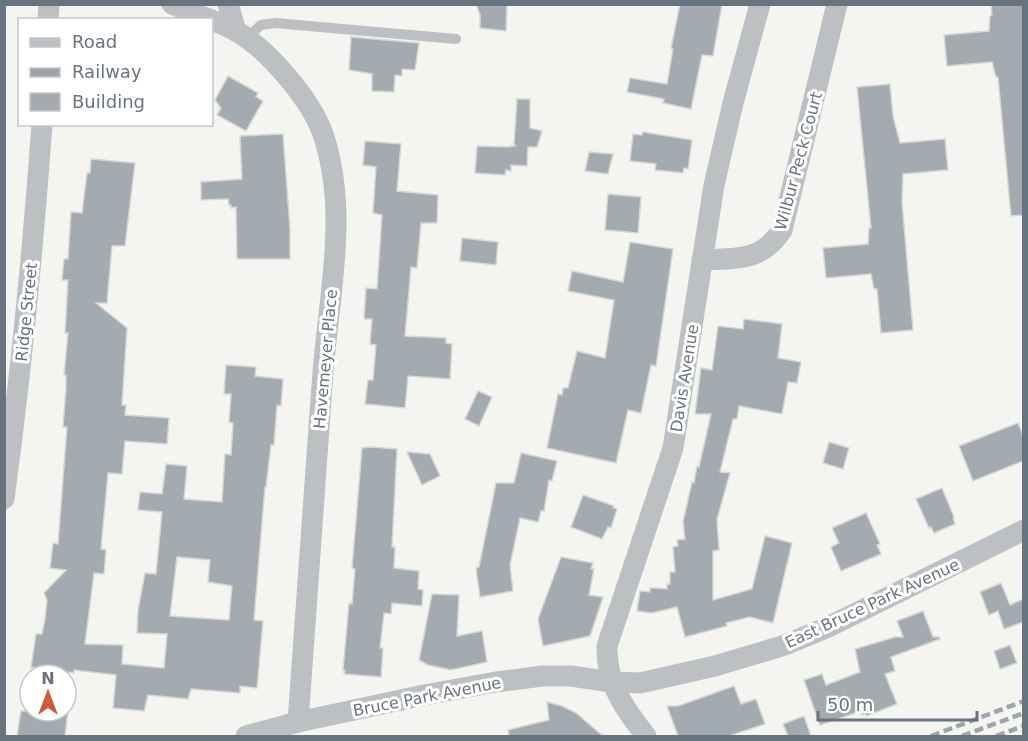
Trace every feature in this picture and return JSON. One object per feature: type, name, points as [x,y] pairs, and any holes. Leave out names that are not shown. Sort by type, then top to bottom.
[{"type":"street","name":"Havemeyer Place","points":[[172,4],[206,18]]},
{"type":"street","points":[[228,4],[241,35]]},
{"type":"street","name":"Davis Avenue","points":[[646,736],[631,717],[611,682],[607,665],[607,646],[673,448],[714,185],[759,4]]},
{"type":"street","name":"Wilbur Peck Court","points":[[702,260],[758,254],[773,244],[782,230],[837,4]]},
{"type":"street","name":"Havemeyer Place","points":[[213,21],[241,35],[287,76],[309,106],[322,133],[330,160],[336,200],[336,239],[323,371],[298,722]]},
{"type":"street","name":"Ridge Street","points":[[4,499],[19,389],[35,228],[42,126]]},
{"type":"street","name":"East Bruce Park Avenue","points":[[611,682],[640,683],[715,666],[782,646],[826,628],[1023,530]]},
{"type":"street","name":"Bruce Park Avenue","points":[[246,736],[298,722],[424,695],[543,676],[571,676],[611,682]]},
{"type":"lane","points":[[241,35],[261,25],[275,23],[456,39]]},
{"type":"building","points":[[476,4],[507,4],[506,31],[480,28],[480,15]]},
{"type":"building","points":[[680,4],[722,4],[713,56],[702,55],[691,109],[663,103],[664,99],[627,92],[630,78],[667,84],[673,49],[671,48]]},
{"type":"building","points":[[991,4],[1023,4],[1023,215],[1011,216],[998,77],[996,77],[992,62],[947,66],[944,35],[989,31],[992,15]]},
{"type":"building","points":[[351,37],[419,43],[415,70],[402,69],[402,76],[395,75],[394,92],[372,91],[372,74],[349,70]]},
{"type":"building","points":[[228,76],[258,93],[256,97],[263,101],[246,131],[217,115],[221,108],[215,100]]},
{"type":"building","points":[[890,84],[893,116],[900,143],[945,139],[948,170],[903,174],[902,202],[913,330],[881,333],[877,289],[874,289],[871,274],[826,278],[823,248],[868,244],[869,228],[871,228],[857,87]]},
{"type":"building","points":[[517,99],[530,99],[530,128],[542,131],[537,147],[528,147],[527,166],[511,165],[511,171],[506,170],[505,175],[475,173],[477,146],[516,146],[514,145]]},
{"type":"building","points":[[643,132],[692,140],[688,169],[684,168],[683,173],[655,170],[656,164],[630,161],[633,134],[642,135]]},
{"type":"building","points":[[283,134],[290,259],[237,259],[236,207],[231,208],[228,199],[201,200],[201,182],[242,179],[240,136]]},
{"type":"building","points":[[365,141],[401,144],[397,191],[438,195],[437,223],[421,223],[417,268],[411,267],[405,336],[446,338],[446,343],[452,344],[450,379],[408,376],[405,408],[365,404],[368,380],[373,380],[376,345],[370,344],[372,319],[364,319],[366,288],[377,289],[382,215],[373,213],[376,167],[363,165]]},
{"type":"building","points":[[589,152],[613,154],[608,174],[585,171]]},
{"type":"building","points":[[91,159],[135,163],[125,246],[112,246],[107,303],[96,303],[127,328],[122,405],[126,405],[125,415],[169,418],[167,444],[125,441],[122,474],[108,473],[101,549],[106,550],[104,574],[94,573],[85,644],[123,645],[122,664],[164,668],[167,634],[137,633],[138,610],[145,573],[156,574],[162,512],[138,510],[140,492],[162,494],[166,464],[187,466],[184,499],[222,502],[225,454],[231,455],[233,423],[229,422],[231,394],[224,394],[226,365],[256,367],[255,376],[283,379],[281,406],[277,405],[274,445],[271,445],[265,487],[254,620],[263,621],[257,688],[240,686],[240,693],[191,689],[188,699],[148,695],[144,711],[113,708],[116,675],[78,670],[78,663],[32,663],[36,634],[42,634],[45,619],[47,600],[44,593],[66,570],[50,568],[53,543],[58,544],[67,427],[63,427],[68,333],[65,333],[68,280],[62,280],[64,259],[68,259],[71,212],[82,213],[87,173],[90,173]],"holes":[[[177,557],[210,560],[208,582],[232,586],[229,620],[170,616]]]},
{"type":"building","points":[[608,194],[641,197],[638,233],[605,230]]},
{"type":"building","points":[[462,238],[498,242],[496,265],[460,261]]},
{"type":"building","points":[[630,242],[673,249],[656,366],[651,365],[641,413],[628,410],[616,463],[547,448],[558,394],[562,395],[563,388],[568,388],[577,351],[605,358],[614,300],[568,291],[572,271],[623,282]]},
{"type":"building","points":[[744,319],[782,324],[778,358],[801,362],[797,383],[788,382],[782,414],[739,406],[737,419],[733,419],[720,472],[730,473],[717,519],[719,550],[713,551],[713,600],[752,589],[765,536],[792,543],[773,623],[750,617],[726,623],[727,626],[685,637],[677,607],[652,613],[637,611],[640,591],[650,592],[650,588],[667,589],[667,584],[670,584],[670,572],[675,572],[673,547],[678,546],[677,540],[685,539],[683,522],[711,414],[695,414],[701,368],[712,370],[718,326],[743,329]]},
{"type":"building","points":[[478,391],[492,397],[479,426],[465,419]]},
{"type":"building","points":[[1018,423],[1023,436],[1023,461],[973,481],[959,446]]},
{"type":"building","points":[[829,442],[849,448],[843,469],[823,463]]},
{"type":"building","points":[[362,448],[397,449],[392,547],[395,547],[394,568],[419,571],[418,589],[423,590],[422,606],[392,603],[391,614],[384,613],[380,648],[383,648],[381,677],[344,674],[345,670],[343,670],[349,603],[352,604],[355,569],[352,568]]},
{"type":"building","points":[[407,452],[430,454],[440,476],[422,485]]},
{"type":"building","points":[[521,453],[557,461],[552,481],[549,480],[544,511],[541,511],[538,522],[520,518],[510,565],[513,591],[480,597],[476,568],[479,567],[496,483],[514,483]]},
{"type":"building","points":[[942,488],[955,524],[934,533],[931,527],[929,528],[916,499]]},
{"type":"building","points":[[583,495],[617,509],[611,528],[608,527],[602,539],[571,527]]},
{"type":"building","points":[[866,513],[880,544],[877,545],[881,554],[841,571],[831,547],[839,543],[832,528]]},
{"type":"building","points":[[561,557],[593,563],[589,595],[603,597],[590,636],[543,646],[538,619]]},
{"type":"building","points":[[1001,583],[1010,605],[1023,599],[1023,622],[1004,629],[998,611],[989,615],[980,592]]},
{"type":"building","points":[[432,594],[459,595],[457,636],[482,631],[487,662],[451,670],[428,665],[419,660]]},
{"type":"building","points":[[923,611],[933,637],[940,639],[891,657],[895,671],[885,674],[897,704],[866,716],[862,715],[861,711],[820,725],[804,680],[822,674],[826,685],[860,672],[855,649],[895,637],[903,637],[897,621]]},
{"type":"building","points":[[1010,645],[1017,663],[1000,669],[994,651]]},
{"type":"building","points":[[734,686],[741,704],[756,699],[765,724],[729,736],[678,736],[667,706],[678,706]]},
{"type":"building","points":[[547,702],[576,713],[603,736],[509,736],[508,730],[549,720]]},
{"type":"building","points":[[804,716],[811,736],[788,736],[783,724]]},
{"type":"building","points":[[19,723],[67,723],[65,736],[17,736]]},
{"type":"railway","points":[[931,736],[1024,701]]},
{"type":"railway","points":[[962,736],[1024,713]]},
{"type":"railway","points":[[996,736],[1024,726]]}]
